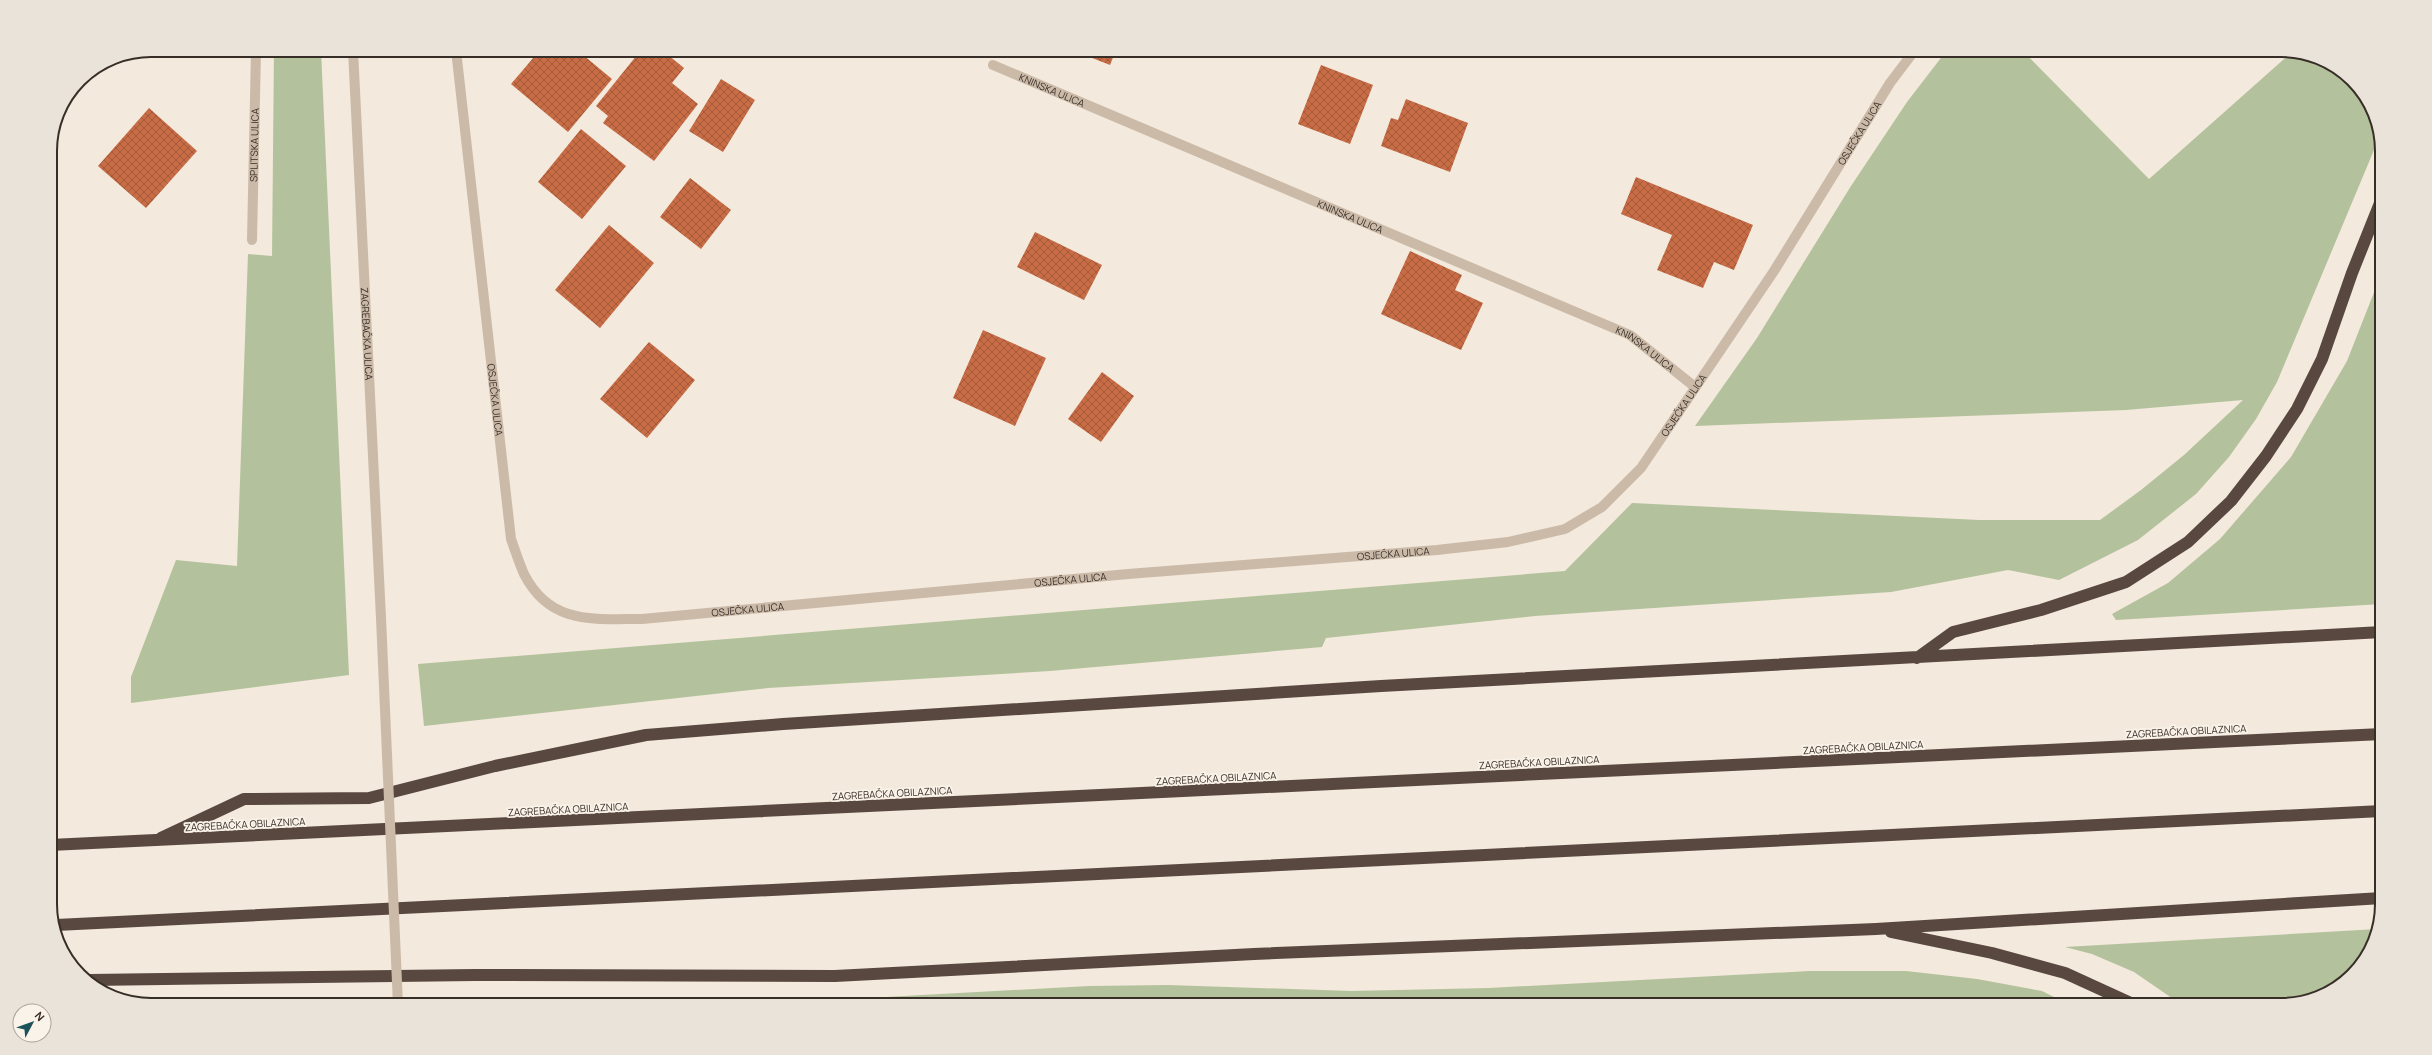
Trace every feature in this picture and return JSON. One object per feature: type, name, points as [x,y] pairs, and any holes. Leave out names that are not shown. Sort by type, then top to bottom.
[{"type":"highway","points":[[1917,659],[1953,632],[2041,610],[2126,582],[2188,542],[2231,501],[2266,456],[2297,409],[2319,365],[2352,273],[2375,216]]},
{"type":"highway","points":[[154,841],[244,799],[369,798],[495,766],[646,735],[783,724],[1381,686],[1917,659],[2375,632]]},
{"type":"highway","name":"ZAGREBAČKA OBILAZNICA","points":[[57,845],[2375,734]]},
{"type":"highway","points":[[60,925],[2375,811]]},
{"type":"highway","points":[[96,980],[475,975],[835,976],[1262,954],[1876,929],[2375,898]]},
{"type":"highway","points":[[1876,929],[1992,953],[2065,973],[2120,998]]},
{"type":"street","name":"SPLITSKA ULICA","points":[[252,240],[256,57]]},
{"type":"street","name":"ZAGREBAČKA ULICA","points":[[353,57],[381,618],[398,998]]},
{"type":"street","name":"OSJEČKA ULICA","points":[[457,57],[511,539],[524,575],[548,605],[571,616],[605,619],[642,619],[1128,574],[1437,550],[1508,542],[1565,529],[1602,507],[1641,468],[1774,272],[1890,83],[1910,57]]},
{"type":"street","name":"KNINSKA ULICA","points":[[993,65],[1630,335],[1695,387]]},
{"type":"green space","points":[[274,57],[321,57],[349,675],[131,703],[131,677],[176,560],[237,566],[248,254],[272,256]]},
{"type":"green space","points":[[1942,57],[2029,57],[2149,179],[2286,57],[2317,64],[2338,76],[2356,94],[2370,121],[2375,148],[2277,382],[2256,419],[2229,457],[2196,494],[2138,540],[2059,580],[2008,570],[1891,592],[1535,616],[1326,638],[1322,647],[1050,671],[768,688],[424,726],[418,664],[1565,571],[1632,503],[1979,520],[2100,520],[2141,490],[2184,455],[2243,400],[2126,410],[1695,426],[1757,338],[1851,186],[1907,102]]},
{"type":"green space","points":[[2375,290],[2375,604],[2116,620],[2112,614],[2168,583],[2220,539],[2291,457],[2347,361]]},
{"type":"green space","points":[[2371,929],[2368,940],[2356,961],[2343,975],[2323,988],[2311,993],[2281,998],[2172,998],[2134,972],[2092,954],[2065,947]]},
{"type":"green space","points":[[1810,971],[1906,971],[1977,979],[2042,991],[2056,998],[867,998],[1089,986],[1168,985],[1351,991],[1489,988]]},
{"type":"building","points":[[534,57],[585,57],[612,79],[568,132],[511,84]]},
{"type":"building","points":[[635,57],[671,57],[684,68],[672,83],[698,104],[654,161],[603,123],[608,116],[596,106]]},
{"type":"building","points":[[1090,57],[1113,57],[1110,65]]},
{"type":"building","points":[[1321,65],[1373,85],[1350,144],[1298,124]]},
{"type":"building","points":[[721,79],[755,100],[723,152],[689,131]]},
{"type":"building","points":[[1406,99],[1468,123],[1450,172],[1381,146],[1391,118],[1398,120]]},
{"type":"building","points":[[149,108],[197,151],[146,208],[98,166]]},
{"type":"building","points":[[581,129],[626,166],[582,219],[538,182]]},
{"type":"building","points":[[1636,177],[1753,225],[1734,270],[1714,262],[1703,288],[1657,270],[1672,235],[1621,214]]},
{"type":"building","points":[[690,178],[731,210],[701,249],[660,217]]},
{"type":"building","points":[[609,225],[654,263],[600,328],[555,290]]},
{"type":"building","points":[[1035,232],[1102,265],[1084,300],[1017,267]]},
{"type":"building","points":[[1410,251],[1462,275],[1455,290],[1483,303],[1461,350],[1381,314]]},
{"type":"building","points":[[983,330],[1046,358],[1015,426],[953,398]]},
{"type":"building","points":[[649,342],[695,380],[647,438],[600,399]]},
{"type":"building","points":[[1102,372],[1134,396],[1101,442],[1068,419]]}]
